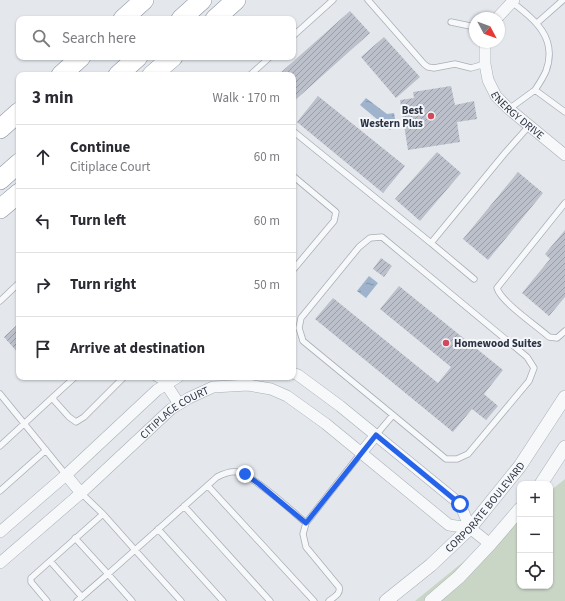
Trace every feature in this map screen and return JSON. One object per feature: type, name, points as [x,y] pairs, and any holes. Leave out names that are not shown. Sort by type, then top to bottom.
[{"type":"highway","points":[[126,16],[144,0]]},
{"type":"highway","points":[[184,16],[202,0]]},
{"type":"highway","points":[[218,16],[236,0]]},
{"type":"highway","points":[[64,72],[78,60]]},
{"type":"highway","points":[[121,72],[135,60]]},
{"type":"highway","points":[[156,72],[170,60]]},
{"type":"highway","points":[[0,130],[16,115]]},
{"type":"highway","points":[[0,180],[16,166]]},
{"type":"highway","points":[[0,209],[16,196]]},
{"type":"street","points":[[503,12],[513,1]]},
{"type":"street","name":"ENERGY DRIVE","points":[[485,48],[484,64],[488,80],[496,96],[508,109],[565,155]]},
{"type":"street","points":[[296,374],[340,406],[460,504],[470,528],[490,544]]},
{"type":"street","points":[[0,532],[66,475],[157,390],[173,380]]},
{"type":"street","name":"CITIPLACE COURT","points":[[0,563],[81,492],[171,409],[189,398],[213,387],[265,383],[271,389],[287,396],[326,424],[449,525],[470,528]]},
{"type":"street","points":[[166,384],[179,404]]},
{"type":"street","name":"CORPORATE BOULEVARD","points":[[386,601],[431,566],[470,528],[520,466],[565,397]]},
{"type":"street","points":[[361,453],[376,435]]},
{"type":"street","points":[[543,481],[565,447]]},
{"type":"street","points":[[66,475],[81,492]]},
{"type":"street","points":[[431,601],[459,577],[517,512]]},
{"type":"lane","points":[[296,33],[333,0]]},
{"type":"lane","points":[[368,0],[424,64],[434,68],[455,64],[471,68],[484,64]]},
{"type":"lane","points":[[537,23],[563,0]]},
{"type":"lane","points":[[508,109],[535,90],[546,71],[549,55],[548,41],[542,28],[513,1]]},
{"type":"lane","points":[[451,22],[469,26]]},
{"type":"lane","points":[[253,72],[267,60]]},
{"type":"lane","points":[[535,90],[565,112]]},
{"type":"lane","points":[[431,243],[529,126]]},
{"type":"lane","points":[[296,133],[474,279]]},
{"type":"lane","points":[[296,179],[336,212],[334,221],[296,266]]},
{"type":"lane","points":[[565,203],[497,288],[498,292],[508,302],[549,337],[556,338],[565,331]]},
{"type":"lane","points":[[382,237],[527,357],[534,368],[528,382],[468,454],[457,460],[446,459],[393,415],[303,341],[299,328],[301,318],[359,247],[370,238],[382,237]]},
{"type":"lane","points":[[0,300],[16,286]]},
{"type":"lane","points":[[0,446],[72,380]]},
{"type":"lane","points":[[52,398],[69,418],[76,422],[84,418],[121,380]]},
{"type":"lane","points":[[159,380],[166,384]]},
{"type":"lane","points":[[0,394],[66,475]]},
{"type":"lane","points":[[376,435],[393,415]]},
{"type":"lane","points":[[0,491],[46,450]]},
{"type":"lane","points":[[329,601],[339,594],[340,587],[306,547],[303,534],[306,523],[361,453]]},
{"type":"lane","points":[[50,561],[80,599],[184,506],[217,478],[227,473],[237,472],[245,474],[306,523]]},
{"type":"lane","points":[[208,486],[314,601]]},
{"type":"lane","points":[[81,492],[103,514],[181,601]]},
{"type":"lane","points":[[184,506],[270,601]]},
{"type":"lane","points":[[47,601],[30,580],[103,514]]},
{"type":"lane","points":[[158,529],[223,601]]},
{"type":"lane","points":[[75,538],[132,601]]},
{"type":"green space","points":[[565,479],[565,601],[415,601],[517,518],[517,589],[553,589],[553,489]]},
{"type":"water","points":[[366,98],[387,114],[394,113],[396,124],[390,130],[360,105]]},
{"type":"water","points":[[369,276],[378,283],[366,298],[357,291]]},
{"type":"building","points":[[350,11],[370,33],[296,99],[296,72],[281,72]]},
{"type":"building","points":[[384,37],[420,77],[396,98],[361,57]]},
{"type":"building","points":[[451,86],[455,105],[474,101],[477,119],[457,122],[460,142],[408,150],[400,100],[414,98],[413,92]]},
{"type":"building","points":[[318,96],[405,166],[383,193],[297,122]]},
{"type":"building","points":[[437,152],[461,173],[420,221],[395,199]]},
{"type":"building","points":[[518,172],[543,193],[488,260],[463,239]]},
{"type":"building","points":[[565,230],[565,297],[549,316],[522,293],[550,259],[545,254]]},
{"type":"building","points":[[381,258],[392,266],[384,277],[373,269]]},
{"type":"building","name":"Homewood Suites","points":[[399,286],[503,370],[484,394],[498,406],[486,420],[472,409],[453,432],[315,319],[333,298],[438,383],[451,367],[380,309]]},
{"type":"building","points":[[16,326],[16,351],[4,337]]},
{"type":"place","name":"Best Western Plus","points":[[431,116]]},
{"type":"place","name":"Homewood Suites","points":[[446,343]]},
{"type":"route","points":[[245,474],[306,523],[376,435],[460,504]]}]
